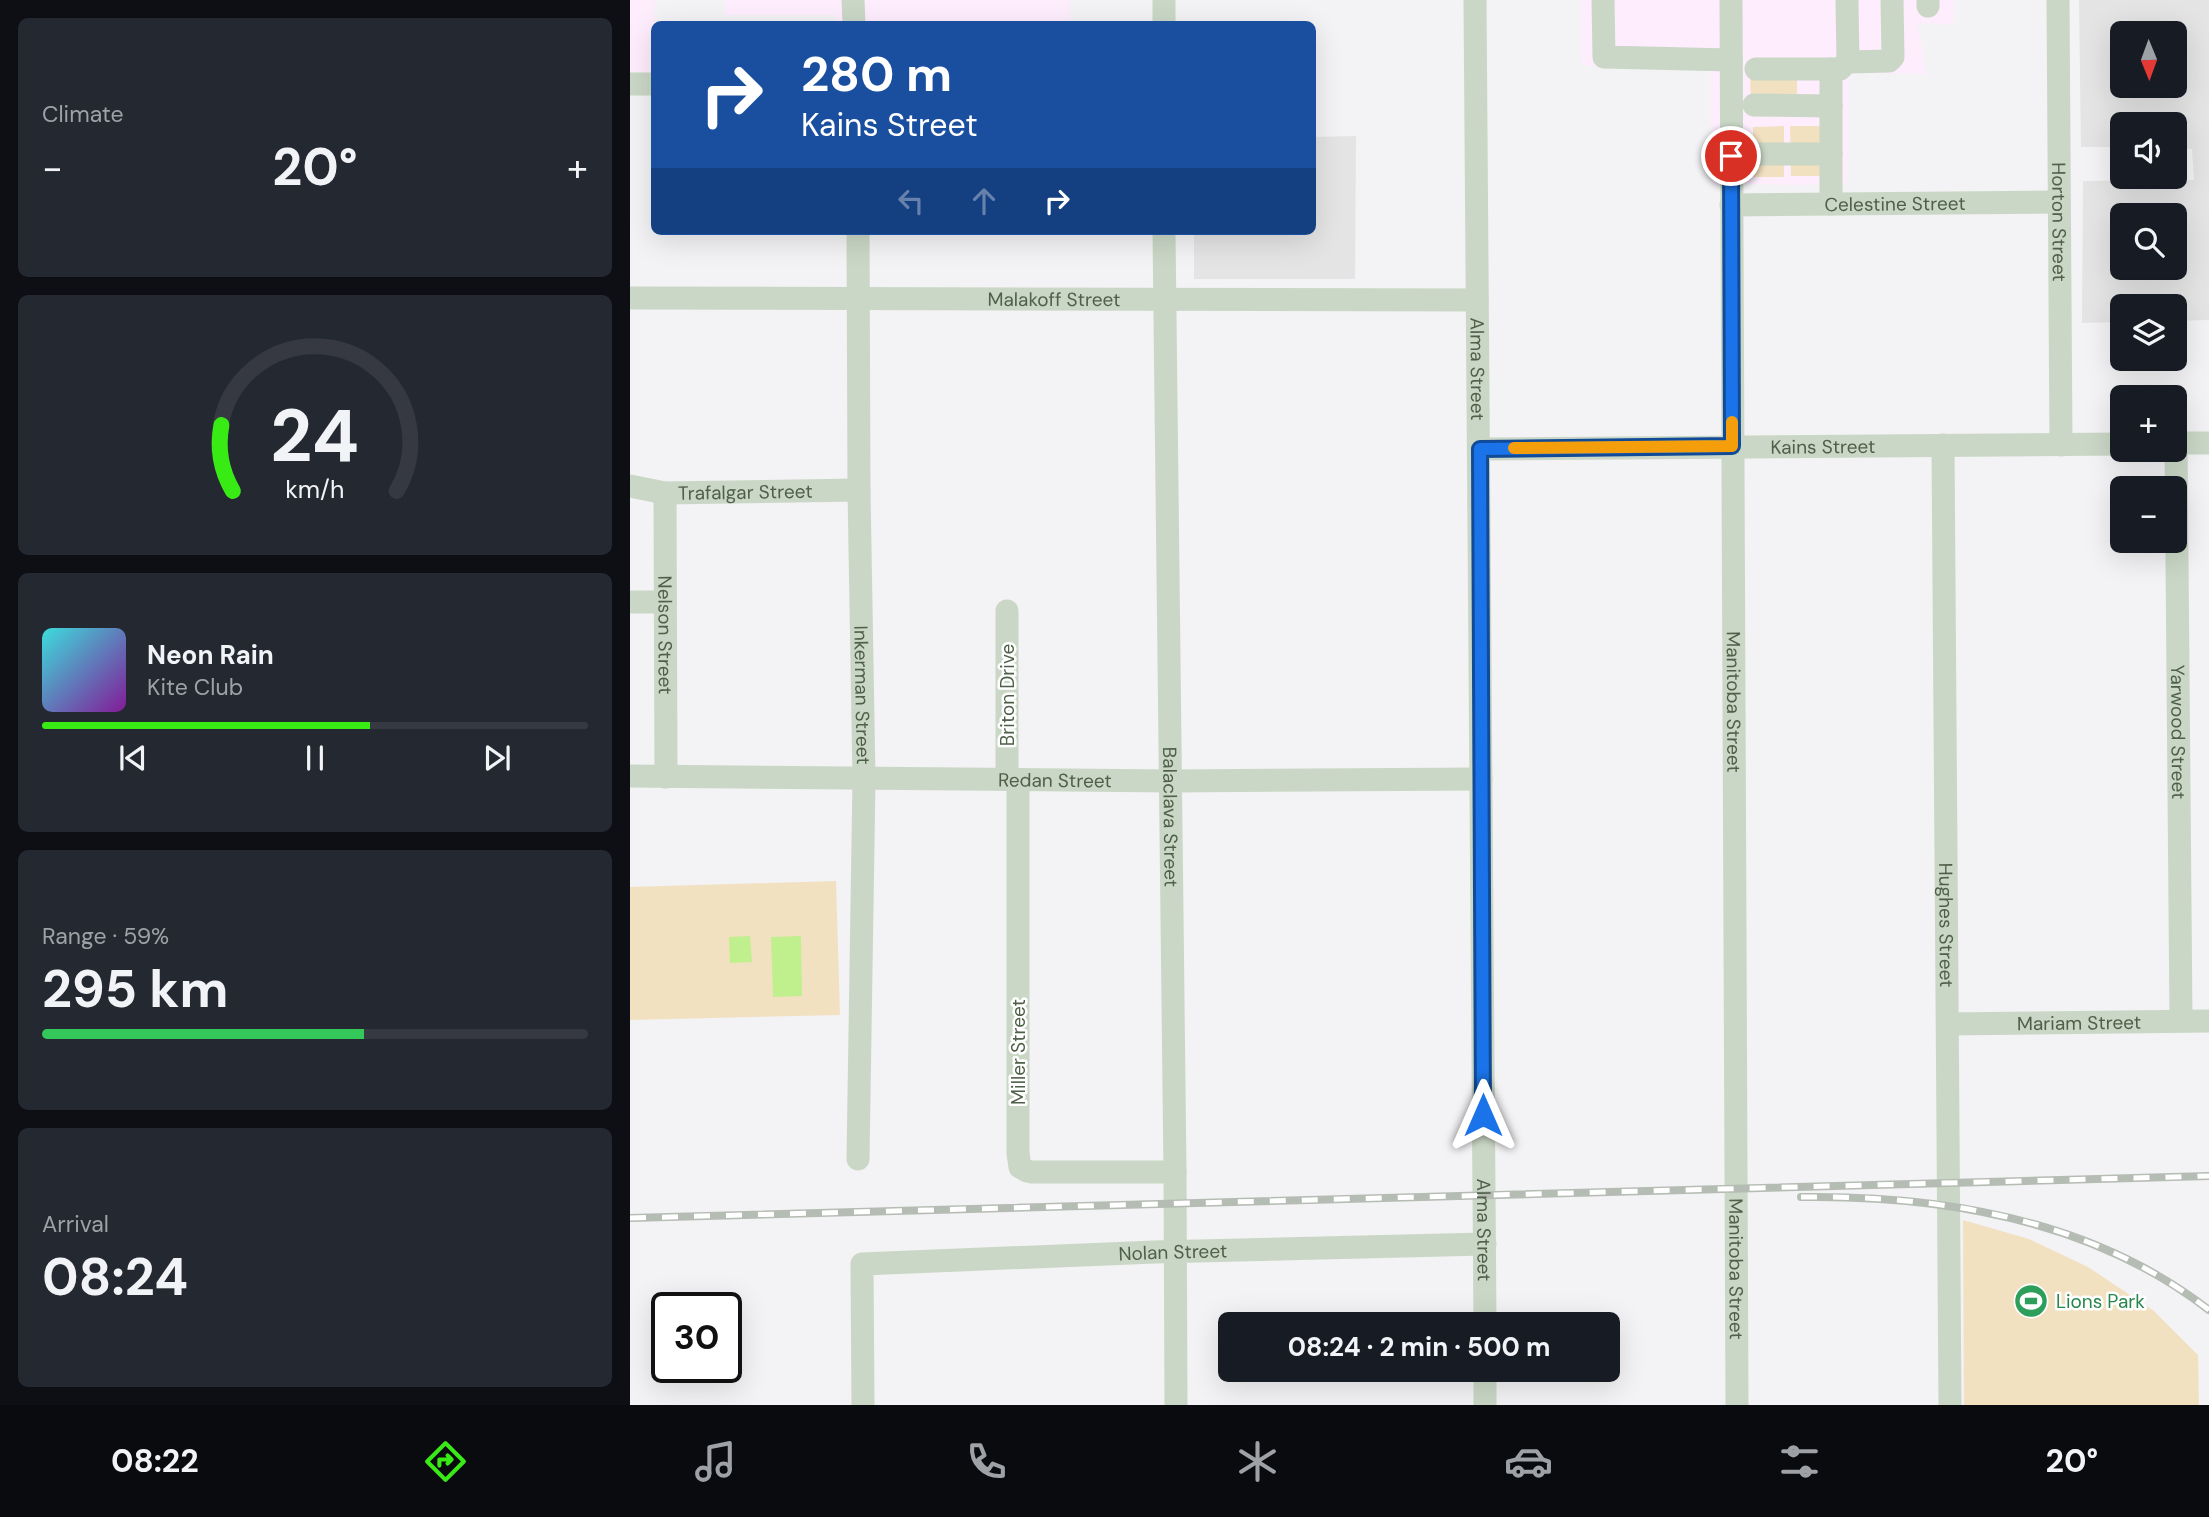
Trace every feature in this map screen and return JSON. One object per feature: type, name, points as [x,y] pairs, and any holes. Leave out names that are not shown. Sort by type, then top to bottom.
[{"type":"street","points":[[853,0],[854,21]]},
{"type":"street","points":[[1164,0],[1164,21]]},
{"type":"street","name":"Alma Street","points":[[1475,0],[1485,1312]]},
{"type":"street","points":[[1603,0],[1604,57],[1731,60]]},
{"type":"street","name":"Manitoba Street","points":[[1731,0],[1737,1405]]},
{"type":"street","points":[[1831,204],[1831,106],[1840,65],[1847,0]]},
{"type":"street","points":[[1756,69],[1889,61],[1893,57],[1892,0]]},
{"type":"street","name":"Horton Street","points":[[2058,0],[2061,445]]},
{"type":"street","points":[[630,84],[651,84]]},
{"type":"street","points":[[1754,106],[1831,106]]},
{"type":"street","points":[[1758,154],[1831,154]]},
{"type":"street","name":"Celestine Street","points":[[1731,205],[2059,202]]},
{"type":"street","name":"Inkerman Street","points":[[858,235],[864,779],[858,1159]]},
{"type":"street","name":"Balaclava Street","points":[[1164,235],[1176,1405]]},
{"type":"street","name":"Malakoff Street","points":[[630,298],[1477,300]]},
{"type":"street","points":[[2187,443],[2209,443]]},
{"type":"street","name":"Kains Street","points":[[1480,449],[2110,444]]},
{"type":"street","name":"Hughes Street","points":[[1943,445],[1950,1405]]},
{"type":"street","name":"Yarwood Street","points":[[2176,462],[2181,1021]]},
{"type":"street","name":"Trafalgar Street","points":[[630,486],[665,492],[859,491]]},
{"type":"street","name":"Nelson Street","points":[[665,492],[666,776]]},
{"type":"street","points":[[630,602],[665,602]]},
{"type":"street","name":"Briton Drive","points":[[1007,611],[1012,780]]},
{"type":"street","name":"Redan Street","points":[[630,776],[1171,781],[1481,779]]},
{"type":"street","name":"Miller Street","points":[[1012,780],[1020,1167],[1032,1172],[1175,1172]]},
{"type":"street","name":"Mariam Street","points":[[1948,1024],[2209,1021]]},
{"type":"street","name":"Nolan Street","points":[[863,1405],[862,1265],[1175,1251],[1485,1244]]},
{"type":"street","points":[[1485,1382],[1485,1405]]},
{"type":"shaded area","points":[[630,0],[655,0],[655,21],[651,21],[651,73],[630,72]]},
{"type":"shaded area","points":[[726,0],[1071,0],[1070,21],[836,21],[836,15],[725,15]]},
{"type":"shaded area","points":[[1581,0],[1954,0],[1953,25],[1918,23],[1926,74],[1849,73],[1847,185],[1711,184],[1711,59],[1582,66]]},
{"type":"shaded area","points":[[2079,0],[2209,0],[2209,320],[2187,321],[2187,294],[2110,294],[2110,322],[2082,323],[2083,181],[2110,181],[2110,189],[2187,189],[2187,180],[2194,180],[2192,149],[2187,149],[2187,112],[2110,112],[2110,147],[2081,147]]},
{"type":"shaded area","points":[[1750,74],[1797,74],[1797,106],[1751,106]]},
{"type":"shaded area","points":[[1784,126],[1784,177],[1753,177],[1753,127]]},
{"type":"shaded area","points":[[1790,126],[1822,126],[1821,176],[1791,176]]},
{"type":"shaded area","points":[[1356,136],[1355,279],[1194,279],[1194,235],[1316,235],[1316,137]]},
{"type":"shaded area","points":[[836,881],[840,1015],[630,1020],[630,887]]},
{"type":"shaded area","points":[[750,936],[752,962],[730,963],[729,937]]},
{"type":"shaded area","points":[[801,936],[802,996],[773,997],[771,937]]},
{"type":"shaded area","points":[[1963,1220],[2029,1239],[2088,1267],[2154,1311],[2198,1355],[2199,1405],[1964,1405]]},
{"type":"railway","points":[[630,1218],[2209,1176]]},
{"type":"railway","points":[[1801,1197],[1909,1201],[2015,1219],[2067,1234],[2116,1254],[2164,1279],[2209,1310]]},
{"type":"slow traffic","points":[[1514,448],[1732,446],[1732,422]]},
{"type":"place","name":"Lions Park","points":[[2031,1301]]},
{"type":"route","points":[[1483,1115],[1480,449],[1732,446],[1731,156]]}]
